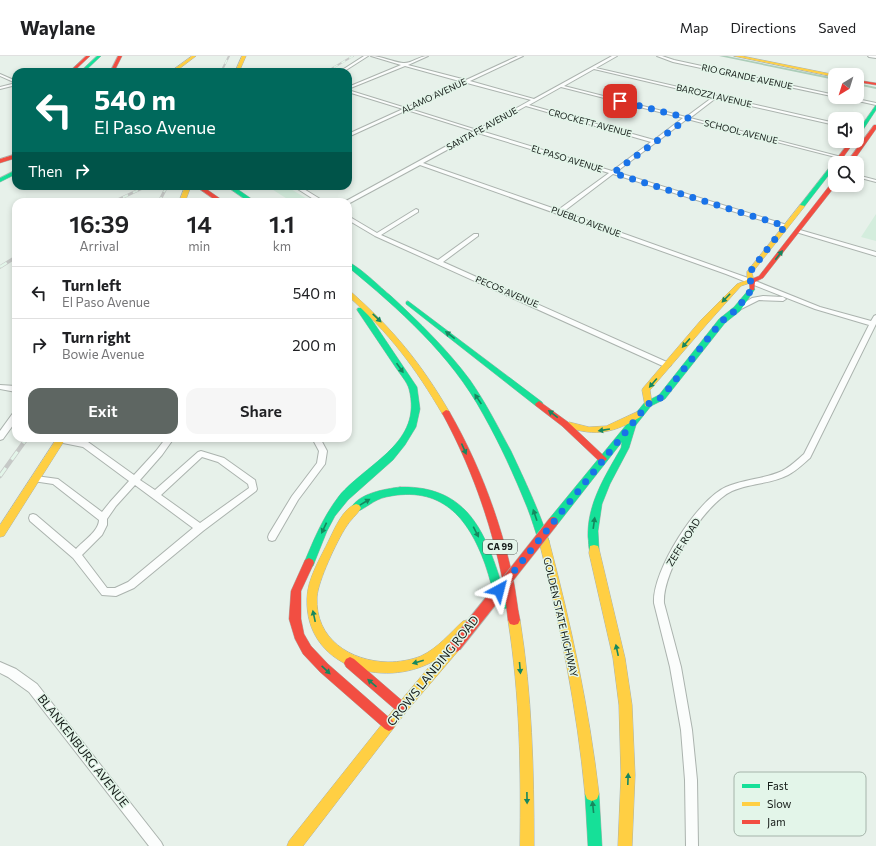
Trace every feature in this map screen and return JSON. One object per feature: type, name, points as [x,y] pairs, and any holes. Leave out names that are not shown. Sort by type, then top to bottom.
[{"type":"main road","points":[[75,68],[88,56]]},
{"type":"main road","points":[[86,68],[99,56]]},
{"type":"main road","points":[[99,68],[106,56]]},
{"type":"main road","points":[[114,68],[120,56]]},
{"type":"main road","points":[[180,68],[194,56]]},
{"type":"main road","points":[[187,68],[201,56]]},
{"type":"main road","points":[[239,68],[244,56]]},
{"type":"main road","points":[[736,56],[828,75]]},
{"type":"main road","points":[[178,68],[186,63]]},
{"type":"main road","points":[[864,81],[876,84]]},
{"type":"main road","points":[[864,124],[876,105]]},
{"type":"main road","points":[[869,118],[871,120],[868,129],[874,131]]},
{"type":"main road","name":"CROWS LANDING ROAD","points":[[864,139],[874,131]]},
{"type":"main road","name":"CROWS LANDING ROAD","points":[[843,156],[852,148]]},
{"type":"main road","points":[[0,161],[12,157]]},
{"type":"main road","points":[[0,174],[12,168]]},
{"type":"main road","name":"CROWS LANDING ROAD","points":[[294,846],[452,643],[480,613],[639,414],[648,404],[662,397],[722,321],[737,309],[752,289],[749,273],[828,173]]},
{"type":"main road","points":[[0,180],[12,174]]},
{"type":"main road","points":[[203,190],[216,198]]},
{"type":"main road","points":[[235,190],[247,198]]},
{"type":"main road","points":[[648,404],[646,390],[667,365],[704,322],[739,285],[761,277],[828,191]]},
{"type":"main road","points":[[798,231],[794,228],[794,225],[803,213],[804,204]]},
{"type":"main road","points":[[352,266],[392,291],[565,424],[602,459]]},
{"type":"main road","name":"GOLDEN STATE HIGHWAY","points":[[352,266],[413,319],[447,357],[480,402],[529,498],[543,540],[556,588],[576,682],[586,742],[594,818],[595,846]]},
{"type":"main road","name":"CA 99","points":[[352,295],[403,346],[431,386],[457,432],[481,490],[506,567],[519,650],[526,746],[527,846]]},
{"type":"main road","points":[[358,300],[363,315],[413,388],[417,399],[417,412],[410,433],[404,443],[348,495],[332,512],[296,591],[295,620],[298,635],[307,650],[324,668],[389,725]]},
{"type":"main road","points":[[565,424],[585,430],[606,430],[614,428],[639,414]]},
{"type":"main road","points":[[625,846],[629,775],[628,732],[619,660],[601,578],[595,560],[592,531],[597,504],[605,484],[625,448],[632,423]]},
{"type":"main road","points":[[0,533],[59,442]]},
{"type":"main road","points":[[402,708],[325,642],[316,625],[312,612],[312,597],[316,581],[336,534],[343,522],[358,506],[368,500],[397,491],[415,490],[433,494],[452,502],[468,518],[482,544],[519,650]]},
{"type":"main road","points":[[339,654],[353,662],[365,666],[390,668],[421,662],[452,643]]},
{"type":"street","points":[[347,68],[366,56]]},
{"type":"street","points":[[373,56],[535,100]]},
{"type":"street","points":[[352,86],[426,56]]},
{"type":"street","name":"ALAMO AVENUE","points":[[352,134],[521,56]]},
{"type":"street","name":"SANTA FE AVENUE","points":[[352,200],[615,56]]},
{"type":"street","name":"RIO GRANDE AVENUE","points":[[659,56],[673,61],[828,94]]},
{"type":"street","points":[[870,56],[876,57]]},
{"type":"street","name":"BAROZZI AVENUE","points":[[593,68],[828,122]]},
{"type":"street","points":[[0,75],[12,81]]},
{"type":"street","points":[[0,88],[12,84]]},
{"type":"street","name":"SCHOOL AVENUE","points":[[561,86],[688,118],[828,158]]},
{"type":"street","name":"EL PASO AVENUE","points":[[352,92],[785,226]]},
{"type":"street","points":[[559,212],[656,142],[715,97]]},
{"type":"street","points":[[864,102],[876,105]]},
{"type":"street","name":"CROCKETT AVENUE","points":[[525,105],[656,142]]},
{"type":"street","name":"PUEBLO AVENUE","points":[[420,163],[751,281],[858,322],[874,321]]},
{"type":"street","points":[[864,178],[876,181]]},
{"type":"street","points":[[302,190],[315,198]]},
{"type":"street","points":[[377,235],[416,211]]},
{"type":"street","name":"PECOS AVENUE","points":[[352,220],[377,235],[559,315],[667,365]]},
{"type":"street","points":[[798,231],[876,254]]},
{"type":"street","points":[[438,263],[476,235]]},
{"type":"street","name":"PUEBLO AVENUE","points":[[751,281],[771,286],[874,321]]},
{"type":"street","points":[[737,309],[756,298],[770,297],[798,300]]},
{"type":"street","name":"ZEFF ROAD","points":[[692,846],[689,746],[669,638],[658,605],[659,591],[663,576],[672,557],[700,514],[723,491],[734,486],[779,476],[788,472],[807,456],[874,321]]},
{"type":"street","points":[[0,387],[12,388]]},
{"type":"street","points":[[0,437],[12,420]]},
{"type":"street","points":[[75,442],[85,444],[200,528]]},
{"type":"street","points":[[76,555],[99,532],[103,525],[103,518],[113,504],[167,442]]},
{"type":"street","points":[[272,537],[295,498],[321,464],[323,452],[318,442]]},
{"type":"street","points":[[33,518],[76,555],[105,592],[116,592],[132,585],[200,528],[253,489],[252,482],[221,460],[202,454],[155,495]]},
{"type":"street","points":[[36,479],[54,481],[103,518]]},
{"type":"street","name":"BLANKENBURG AVENUE","points":[[0,667],[12,673],[33,688],[157,846]]},
{"type":"green space","points":[[273,190],[292,190],[306,198],[286,198]]},
{"type":"green space","points":[[876,214],[876,241],[861,237]]},
{"type":"waterway","points":[[721,56],[828,78]]},
{"type":"waterway","points":[[864,85],[876,88]]},
{"type":"railway","points":[[223,68],[229,56]]},
{"type":"railway","points":[[333,68],[353,56]]},
{"type":"railway","points":[[122,198],[138,190]]},
{"type":"railway","points":[[161,198],[165,190]]},
{"type":"railway","points":[[0,267],[12,260]]},
{"type":"railway","points":[[0,476],[24,442]]},
{"type":"traffic: fast","points":[[86,68],[99,56]]},
{"type":"traffic: fast","points":[[864,125],[876,106]]},
{"type":"traffic: fast","points":[[802,206],[828,173]]},
{"type":"traffic: fast","points":[[0,180],[12,174]]},
{"type":"traffic: fast","points":[[235,190],[247,198]]},
{"type":"traffic: fast","points":[[352,267],[420,327],[452,362],[466,381],[488,414],[523,487],[544,541]]},
{"type":"traffic: fast","points":[[553,522],[648,404],[662,397],[722,321],[737,309],[752,289]]},
{"type":"traffic: fast","points":[[408,303],[539,404]]},
{"type":"traffic: fast","points":[[309,563],[322,531],[332,513],[344,498],[389,457],[402,443],[411,427],[416,409],[413,387],[361,310]]},
{"type":"traffic: fast","points":[[594,549],[593,531],[597,504],[605,484],[625,448],[632,423]]},
{"type":"traffic: fast","points":[[356,508],[374,497],[400,491],[430,493],[448,501],[462,513],[474,528],[483,546],[503,604]]},
{"type":"traffic: fast","points":[[592,794],[595,846]]},
{"type":"traffic: slow","points":[[178,68],[194,56]]},
{"type":"traffic: slow","points":[[239,68],[244,56]]},
{"type":"traffic: slow","points":[[736,56],[828,75]]},
{"type":"traffic: slow","points":[[184,198],[186,190]]},
{"type":"traffic: slow","points":[[648,404],[646,390],[704,322],[739,285],[751,281],[749,273],[802,206]]},
{"type":"traffic: slow","points":[[352,296],[377,319],[404,349],[421,372],[446,413]]},
{"type":"traffic: slow","points":[[569,425],[589,430],[606,429],[622,424],[639,414]]},
{"type":"traffic: slow","points":[[0,533],[59,442]]},
{"type":"traffic: slow","points":[[356,508],[347,518],[336,535],[314,586],[312,610],[320,634],[328,644],[347,659],[371,666],[392,668],[412,665],[431,657],[442,649],[467,625]]},
{"type":"traffic: slow","points":[[544,541],[560,604],[579,698],[589,762],[592,794]]},
{"type":"traffic: slow","points":[[594,549],[619,658],[626,705],[628,775],[625,846]]},
{"type":"traffic: slow","points":[[514,620],[519,648],[525,704],[527,846]]},
{"type":"traffic: slow","points":[[294,846],[402,708],[455,646]]},
{"type":"traffic: jam","points":[[75,68],[88,56]]},
{"type":"traffic: jam","points":[[114,68],[120,56]]},
{"type":"traffic: jam","points":[[864,82],[876,84]]},
{"type":"traffic: jam","points":[[854,156],[876,126]]},
{"type":"traffic: jam","points":[[841,156],[848,148]]},
{"type":"traffic: jam","points":[[0,161],[12,157]]},
{"type":"traffic: jam","points":[[204,190],[216,198]]},
{"type":"traffic: jam","points":[[752,289],[751,281],[761,277],[828,191]]},
{"type":"traffic: jam","points":[[539,404],[565,424],[602,459]]},
{"type":"traffic: jam","points":[[446,413],[474,470],[496,532],[507,578],[514,620]]},
{"type":"traffic: jam","points":[[455,646],[553,522]]},
{"type":"traffic: jam","points":[[309,563],[296,591],[295,619],[299,635],[307,650],[324,668],[389,725]]},
{"type":"traffic: jam","points":[[350,663],[402,708]]},
{"type":"route","points":[[499,590],[602,459],[648,404],[662,397],[722,321],[737,309],[752,289],[749,273],[785,226],[613,173],[688,118],[620,101]]}]
